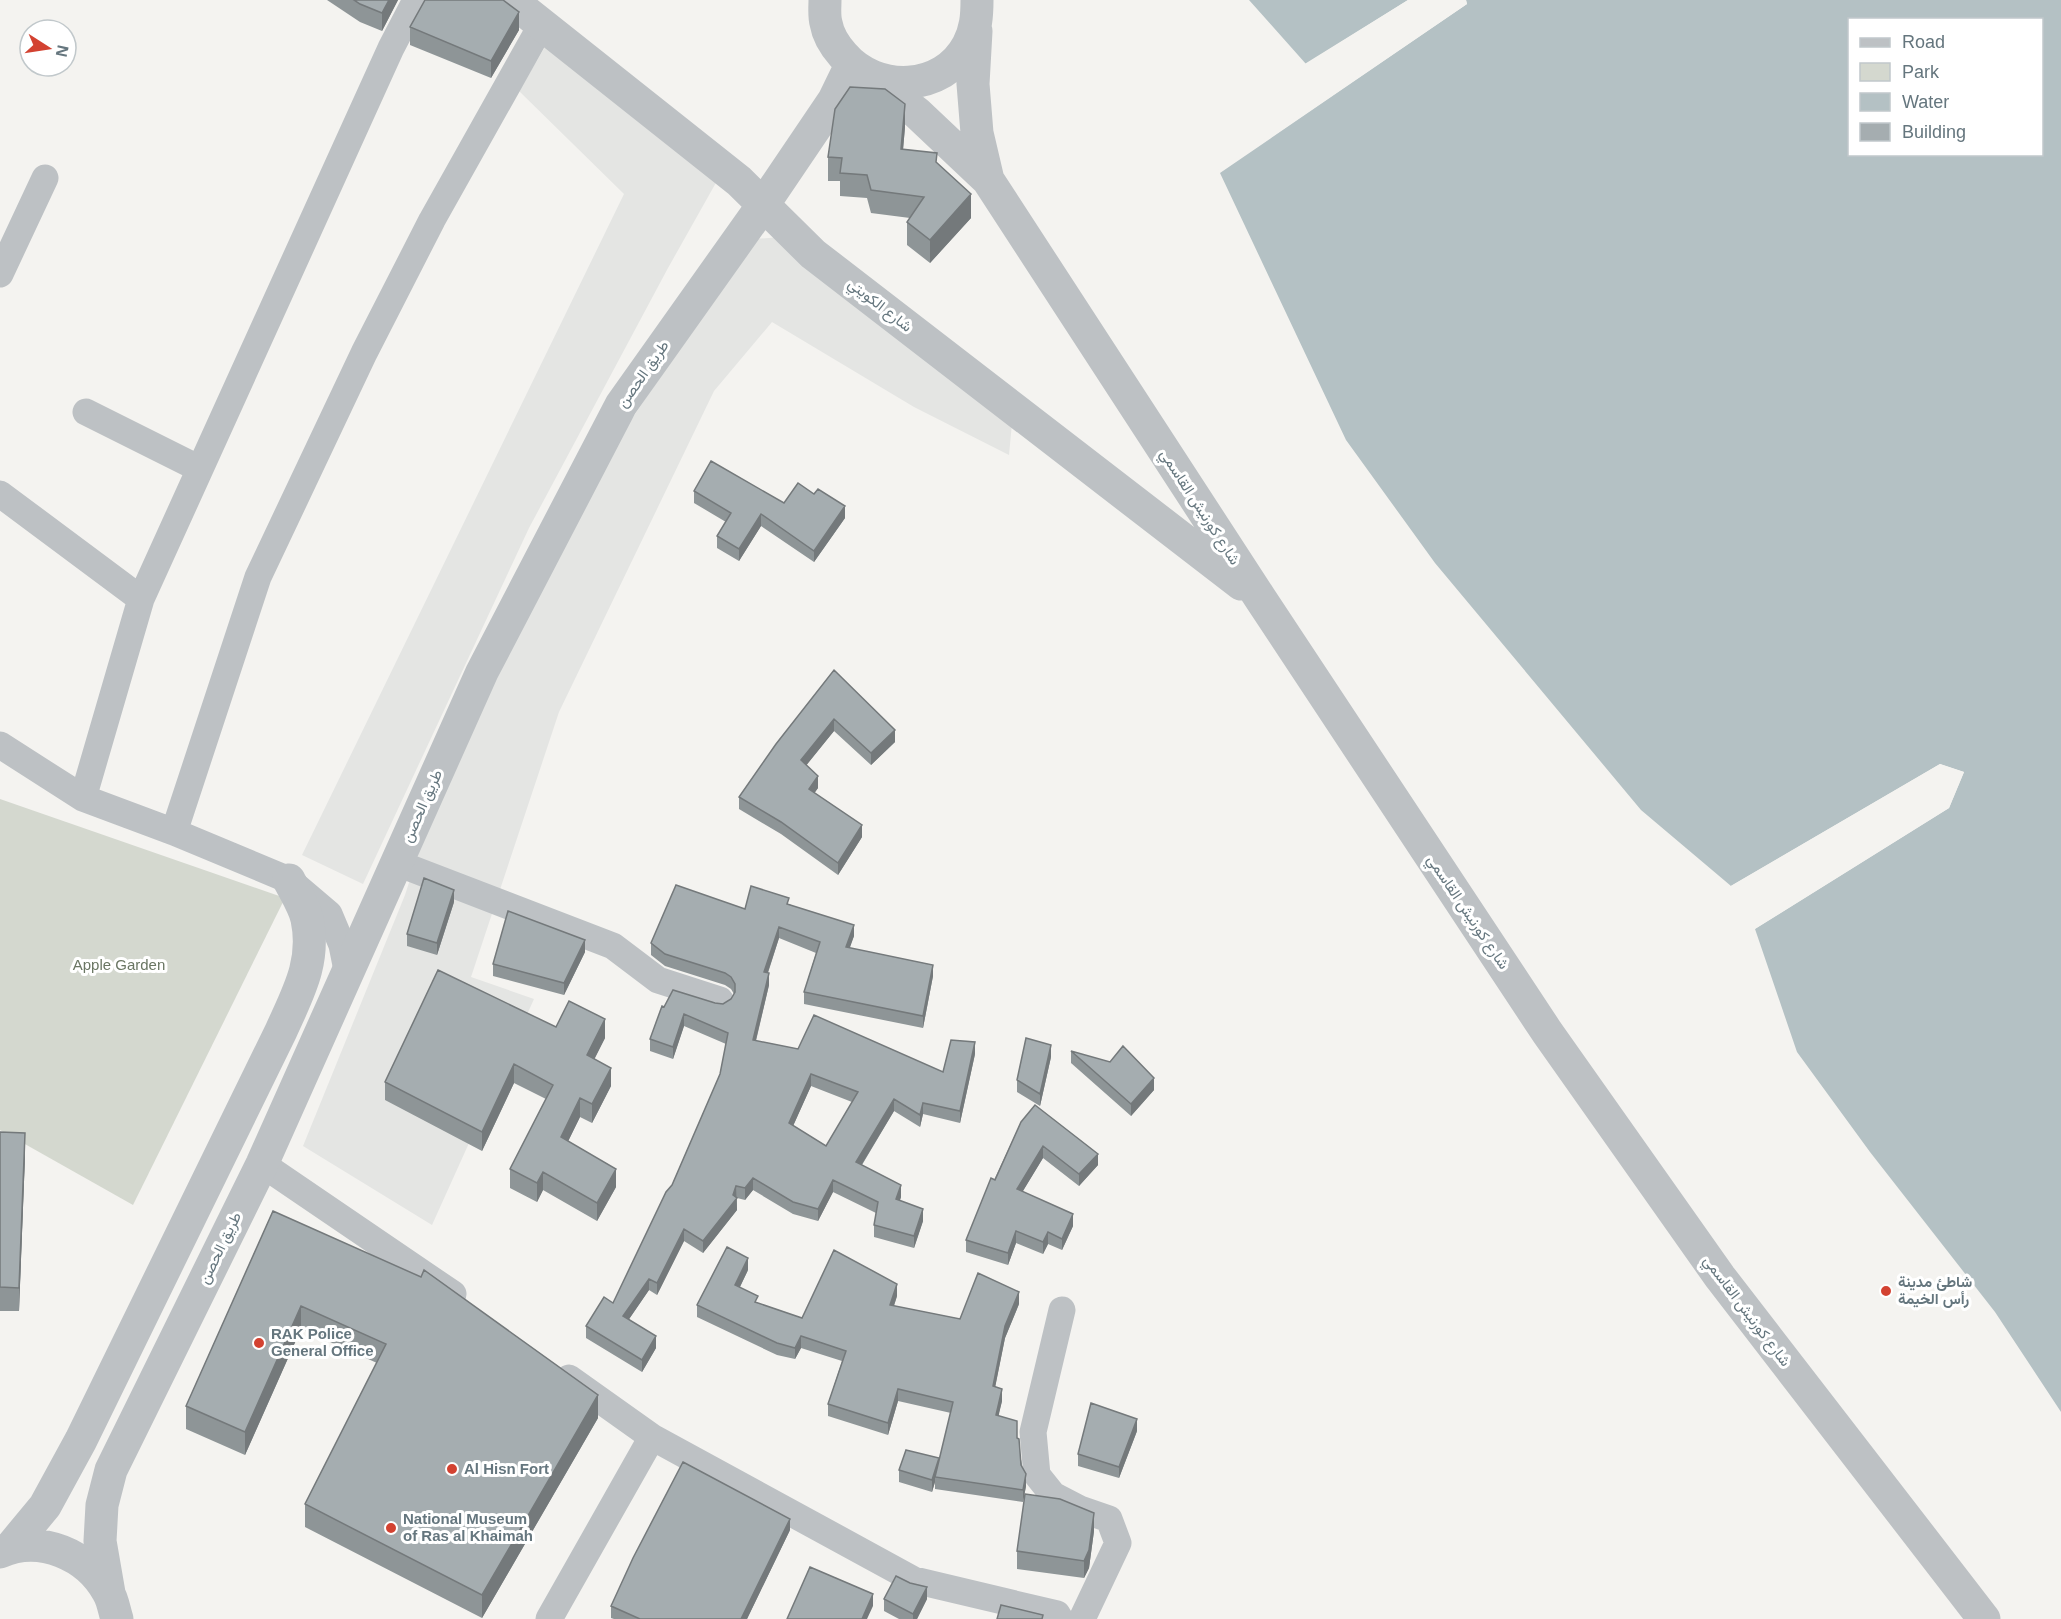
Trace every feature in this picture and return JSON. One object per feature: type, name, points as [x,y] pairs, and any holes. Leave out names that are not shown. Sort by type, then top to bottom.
[{"type":"street","points":[[83,798],[141,599],[391,48],[416,0]]},
{"type":"street","name":"شارع الكويتي","points":[[511,0],[739,181],[813,254],[1260,598]]},
{"type":"street","name":"شارع كورنيش القاسمي","points":[[825,0],[826,24],[835,46],[862,71],[917,113],[988,180],[1260,598],[1547,1032],[1720,1277],[1984,1619]]},
{"type":"street","points":[[862,71],[899,84],[926,79],[950,66],[968,45],[977,10]]},
{"type":"street","name":"شارع كورنيش القاسمي","points":[[977,10],[973,84],[977,133],[988,180]]},
{"type":"street","points":[[174,832],[258,577],[364,353],[432,220],[542,24]]},
{"type":"street","name":"طريق الحصن","points":[[113,1606],[100,1541],[102,1505],[111,1470],[262,1164],[482,672],[621,405],[763,205],[834,100],[862,71]]},
{"type":"street","points":[[0,274],[45,178]]},
{"type":"street","points":[[86,412],[200,469]]},
{"type":"street","points":[[0,494],[141,599]]},
{"type":"street","points":[[0,745],[83,798],[174,832],[289,880],[329,914],[342,945],[348,975]]},
{"type":"street","points":[[398,863],[613,945],[658,980],[720,1000]]},
{"type":"street","points":[[5,1549],[45,1506],[76,1449],[271,1053],[302,983],[310,953],[307,923],[289,880]]},
{"type":"street","points":[[262,1164],[468,1305]]},
{"type":"street","points":[[1062,1310],[1033,1432],[1037,1475],[1053,1496],[1109,1519],[1118,1543],[1082,1619]]},
{"type":"street","points":[[546,1361],[652,1437],[914,1580],[1057,1614],[1060,1619]]},
{"type":"street","points":[[549,1619],[652,1437]]},
{"type":"street","points":[[5,1549],[40,1545],[68,1553],[92,1569],[113,1606]]},
{"type":"shaded area","points":[[549,40],[722,172],[529,528],[363,884],[302,855],[624,194],[519,91]]},
{"type":"shaded area","points":[[781,237],[1012,423],[1009,455],[914,407],[772,322],[714,391],[559,712],[471,977],[534,999],[432,1225],[303,1146],[405,895],[453,746],[610,451],[754,239]]},
{"type":"green space","name":"Apple Garden","points":[[0,799],[285,898],[133,1205],[0,1130]]},
{"type":"water","points":[[1249,0],[1408,0],[1306,64]]},
{"type":"water","points":[[1466,0],[2061,0],[2061,1412],[1995,1312],[1870,1152],[1797,1052],[1755,929],[1949,808],[1964,772],[1940,764],[1731,886],[1641,810],[1435,563],[1346,440],[1220,173],[1467,4]]},
{"type":"pier","points":[[1411,0],[1307,66],[1303,65]]},
{"type":"pier","points":[[1466,0],[1467,4],[1217,174],[1218,170]]},
{"type":"pier","points":[[1940,764],[1964,772],[1949,808],[1753,930],[1754,926],[1946,806],[1960,774],[1940,767],[1733,888],[1729,887]]},
{"type":"building","points":[[354,0],[389,0],[382,13]]},
{"type":"building","points":[[425,0],[503,0],[519,12],[491,61],[410,27]]},
{"type":"building","points":[[850,87],[885,89],[905,104],[901,149],[937,153],[936,162],[971,194],[930,240],[907,222],[924,197],[871,190],[867,175],[840,173],[842,158],[828,157],[835,109]]},
{"type":"building","points":[[711,461],[784,503],[798,483],[814,494],[818,489],[845,506],[814,551],[761,514],[739,549],[717,536],[731,513],[694,491]]},
{"type":"building","points":[[834,670],[895,730],[871,753],[834,719],[801,760],[818,776],[809,789],[862,825],[838,863],[781,822],[739,797],[776,744]]},
{"type":"building","points":[[424,878],[454,890],[437,943],[407,934]]},
{"type":"building","points":[[676,885],[745,909],[751,886],[789,898],[787,904],[854,925],[846,947],[933,965],[923,1016],[804,992],[820,942],[779,927],[764,972],[769,973],[753,1040],[798,1049],[814,1015],[943,1072],[951,1040],[975,1042],[960,1111],[923,1103],[920,1115],[894,1099],[856,1162],[901,1185],[896,1199],[923,1209],[914,1236],[874,1225],[878,1202],[833,1180],[818,1209],[793,1202],[753,1178],[745,1188],[736,1186],[733,1195],[737,1198],[703,1241],[684,1229],[657,1283],[649,1279],[623,1316],[656,1336],[642,1360],[586,1326],[604,1297],[613,1303],[666,1192],[672,1185],[720,1074],[728,1033],[684,1014],[673,1047],[650,1039],[662,1006],[664,1007],[673,990],[723,1004],[731,999],[735,992],[735,984],[725,973],[665,954],[651,943]],"holes":[[[811,1074],[858,1092],[826,1146],[789,1123]]]},
{"type":"building","points":[[508,911],[585,940],[564,983],[493,964]]},
{"type":"building","points":[[438,970],[556,1027],[569,1001],[605,1019],[587,1055],[611,1068],[592,1104],[580,1098],[561,1137],[616,1169],[597,1203],[543,1172],[537,1183],[510,1169],[553,1085],[514,1064],[482,1132],[385,1082]]},
{"type":"building","points":[[1026,1038],[1051,1045],[1040,1094],[1017,1080]]},
{"type":"building","points":[[1123,1046],[1154,1078],[1131,1104],[1071,1051],[1110,1062]]},
{"type":"building","points":[[1035,1105],[1098,1154],[1079,1174],[1043,1146],[1017,1189],[1073,1214],[1062,1239],[1048,1232],[1043,1242],[1016,1231],[1008,1253],[966,1240],[991,1178],[995,1180],[1021,1122]]},
{"type":"building","points":[[0,1132],[25,1133],[19,1288],[0,1287]]},
{"type":"building","name":"Al Hisn Fort","points":[[273,1211],[421,1277],[424,1270],[598,1395],[482,1595],[305,1504],[386,1344],[301,1306],[245,1432],[186,1406]]},
{"type":"building","points":[[727,1247],[748,1258],[735,1285],[758,1296],[755,1302],[802,1318],[834,1250],[897,1284],[890,1305],[960,1319],[978,1273],[1019,1292],[1005,1326],[993,1386],[1002,1389],[996,1415],[1017,1421],[1021,1465],[1026,1474],[1023,1490],[935,1477],[953,1402],[898,1389],[888,1423],[828,1404],[846,1351],[801,1336],[795,1348],[777,1343],[697,1305]]},
{"type":"building","points":[[1091,1403],[1137,1419],[1119,1467],[1078,1454]]},
{"type":"building","points":[[906,1450],[939,1458],[932,1480],[899,1470]]},
{"type":"building","points":[[683,1462],[790,1519],[741,1619],[640,1619],[611,1606]]},
{"type":"building","points":[[1025,1494],[1060,1499],[1094,1513],[1089,1550],[1084,1561],[1017,1551]]},
{"type":"building","points":[[810,1567],[873,1594],[862,1619],[787,1619]]},
{"type":"building","points":[[896,1576],[910,1583],[927,1587],[913,1614],[884,1599]]},
{"type":"building","points":[[1001,1605],[1043,1615],[1042,1619],[997,1619]]},
{"type":"place","name":"شاطئ مدينة رأس الخيمة","points":[[1886,1291]]},
{"type":"place","name":"RAK Police General Office","points":[[259,1343]]},
{"type":"place","name":"Al Hisn Fort","points":[[452,1469]]},
{"type":"place","name":"National Museum of Ras al Khaimah","points":[[391,1528]]}]
